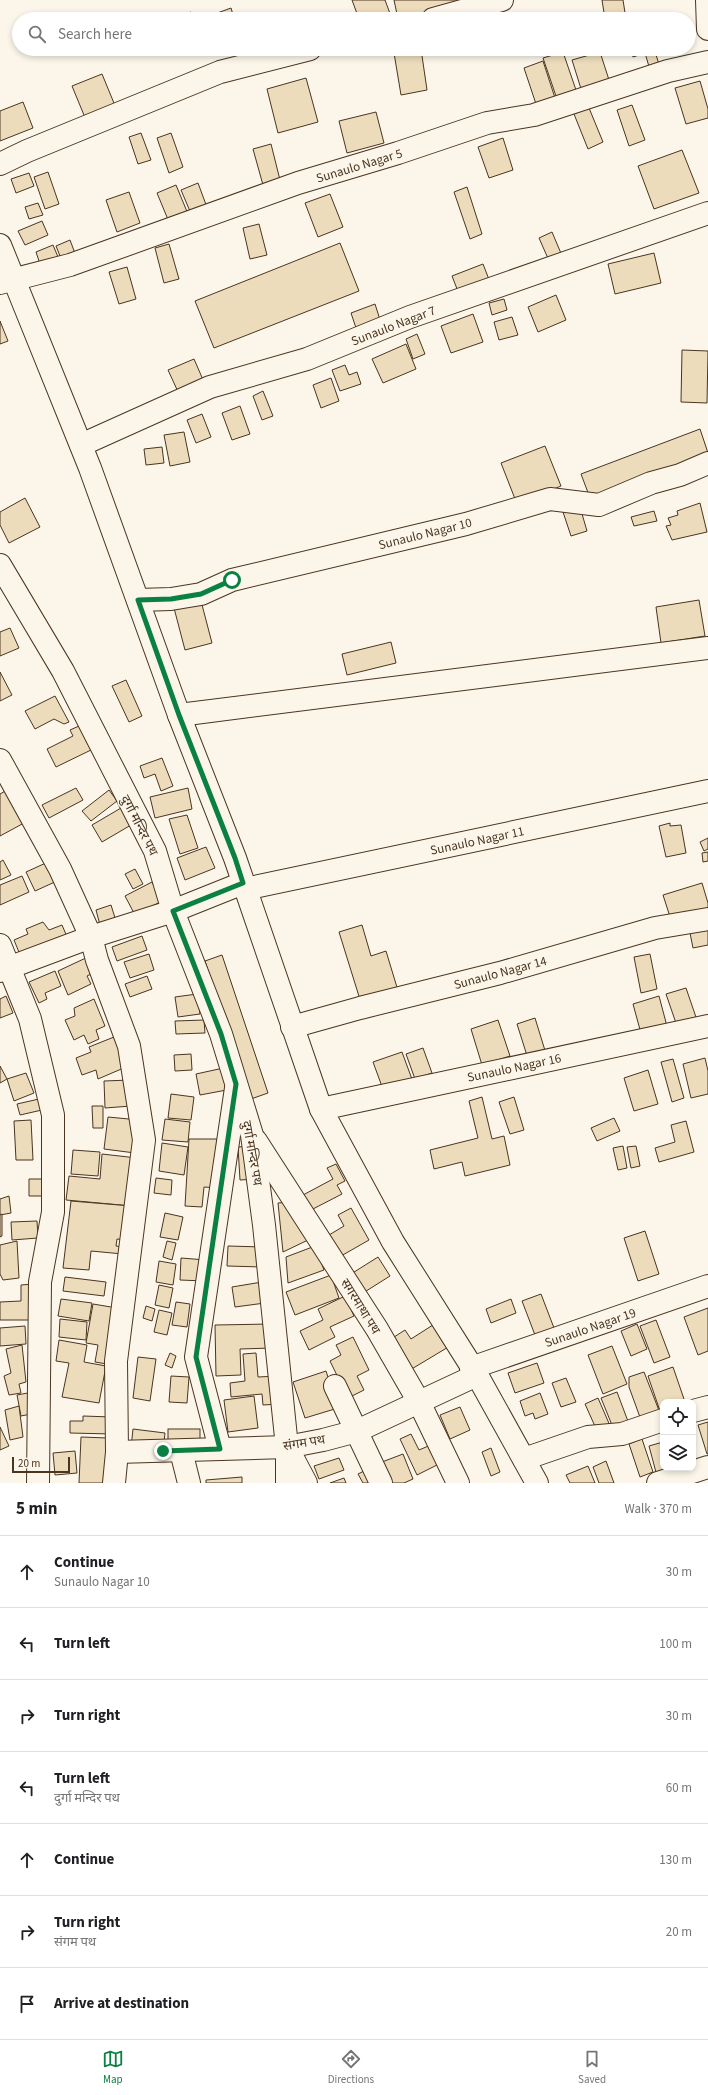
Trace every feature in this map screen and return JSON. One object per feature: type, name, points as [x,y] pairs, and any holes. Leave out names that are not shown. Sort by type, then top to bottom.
[{"type":"street","points":[[458,12],[502,0]]},
{"type":"street","points":[[706,0],[708,29]]},
{"type":"street","points":[[0,164],[27,151],[191,83],[220,72],[281,56]]},
{"type":"street","name":"Sunaulo Nagar 5","points":[[6,280],[70,265],[298,183],[398,153],[487,123],[534,114],[668,71],[708,62]]},
{"type":"street","name":"Sunaulo Nagar 7","points":[[81,445],[210,387],[307,359],[410,317],[708,213]]},
{"type":"street","points":[[0,245],[6,280],[81,445],[179,715],[235,858],[321,1109],[393,1242],[474,1371],[537,1483]]},
{"type":"street","name":"Sunaulo Nagar 10","points":[[138,600],[171,599],[201,594],[232,580],[466,524],[550,499],[599,505],[651,483],[680,475],[708,464]]},
{"type":"street","name":"दुर्गा मन्दिर पथ","points":[[0,564],[63,671],[155,851],[173,911],[221,1034],[252,1135],[264,1225],[287,1447],[287,1483]]},
{"type":"street","points":[[179,715],[708,648]]},
{"type":"street","points":[[0,760],[60,869],[91,937],[97,960],[129,1046],[144,1140],[116,1361],[117,1452],[114,1483]]},
{"type":"street","name":"Sunaulo Nagar 11","points":[[4,969],[91,937],[173,911],[244,886],[708,791]]},
{"type":"street","name":"Sunaulo Nagar 14","points":[[292,1027],[360,1008],[500,973],[655,928],[708,919]]},
{"type":"street","points":[[0,945],[4,969],[30,1019],[53,1116],[53,1212],[40,1282],[38,1483]]},
{"type":"street","name":"Sunaulo Nagar 16","points":[[321,1109],[708,1026]]},
{"type":"street","points":[[220,1449],[196,1357],[236,1084]]},
{"type":"street","name":"सगरमाथा पथ","points":[[252,1135],[377,1329],[419,1402],[458,1483]]},
{"type":"street","name":"Sunaulo Nagar 19","points":[[474,1371],[708,1286]]},
{"type":"street","name":"संगम पथ","points":[[117,1452],[287,1447],[357,1431],[419,1402],[474,1371]]},
{"type":"street","points":[[335,1386],[382,1483]]},
{"type":"street","points":[[696,1411],[708,1407]]},
{"type":"street","points":[[524,1459],[588,1437],[622,1434],[660,1421]]},
{"type":"street","points":[[287,1447],[306,1483]]},
{"type":"street","points":[[181,1451],[190,1483]]},
{"type":"street","points":[[658,1483],[708,1467]]},
{"type":"building","points":[[352,0],[385,0],[389,12],[356,12]]},
{"type":"building","points":[[394,0],[458,0],[460,8],[445,12],[397,12]]},
{"type":"building","points":[[602,0],[623,0],[625,12],[604,12]]},
{"type":"building","points":[[231,8],[232,12],[220,12]]},
{"type":"building","points":[[394,56],[422,56],[427,90],[401,95]]},
{"type":"building","points":[[550,56],[564,56],[577,93],[557,99],[543,58]]},
{"type":"building","points":[[586,56],[601,56],[610,83],[582,92],[572,60]]},
{"type":"building","points":[[646,56],[656,56],[660,67],[650,70]]},
{"type":"building","points":[[543,61],[555,98],[536,104],[524,68]]},
{"type":"building","points":[[102,74],[116,108],[86,120],[72,86]]},
{"type":"building","points":[[306,78],[318,122],[278,133],[267,89]]},
{"type":"building","points":[[700,81],[708,109],[708,118],[686,124],[675,88]]},
{"type":"building","points":[[23,102],[33,128],[0,141],[0,111]]},
{"type":"building","points":[[632,105],[645,140],[629,146],[617,110]]},
{"type":"building","points":[[589,108],[603,142],[588,149],[574,114]]},
{"type":"building","points":[[376,112],[384,143],[347,153],[339,121]]},
{"type":"building","points":[[141,133],[151,160],[138,164],[129,137]]},
{"type":"building","points":[[171,133],[183,167],[169,173],[157,138]]},
{"type":"building","points":[[503,138],[513,170],[489,178],[478,147]]},
{"type":"building","points":[[271,144],[280,180],[263,185],[253,149]]},
{"type":"building","points":[[682,150],[699,193],[654,209],[638,166]]},
{"type":"building","points":[[48,172],[59,204],[45,209],[34,177]]},
{"type":"building","points":[[29,173],[34,186],[16,193],[11,179]]},
{"type":"building","points":[[198,183],[208,210],[192,216],[181,190]]},
{"type":"building","points":[[176,185],[188,214],[169,222],[157,193]]},
{"type":"building","points":[[467,187],[482,234],[470,239],[454,192]]},
{"type":"building","points":[[129,192],[140,223],[117,232],[106,200]]},
{"type":"building","points":[[330,194],[343,227],[318,237],[305,203]]},
{"type":"building","points":[[38,203],[43,215],[29,219],[25,207]]},
{"type":"building","points":[[42,221],[48,235],[25,245],[18,231]]},
{"type":"building","points":[[259,224],[267,255],[250,259],[243,228]]},
{"type":"building","points":[[552,232],[563,258],[550,263],[539,238]]},
{"type":"building","points":[[70,240],[76,256],[62,261],[56,246]]},
{"type":"building","points":[[340,243],[359,291],[214,348],[195,301]]},
{"type":"building","points":[[169,244],[179,279],[164,283],[155,248]]},
{"type":"building","points":[[53,245],[58,257],[40,264],[36,252]]},
{"type":"building","points":[[654,253],[661,283],[615,294],[608,264]]},
{"type":"building","points":[[483,264],[490,282],[459,294],[452,276]]},
{"type":"building","points":[[127,267],[136,299],[119,304],[109,272]]},
{"type":"building","points":[[556,295],[566,320],[538,332],[528,307]]},
{"type":"building","points":[[504,299],[507,310],[492,315],[489,303]]},
{"type":"building","points":[[375,304],[382,326],[358,334],[351,313]]},
{"type":"building","points":[[473,314],[483,342],[451,353],[441,326]]},
{"type":"building","points":[[512,317],[518,335],[499,340],[494,322]]},
{"type":"building","points":[[0,321],[8,341],[0,344]]},
{"type":"building","points":[[417,334],[425,354],[413,359],[406,339]]},
{"type":"building","points":[[406,344],[416,369],[383,383],[372,359]]},
{"type":"building","points":[[682,350],[708,351],[707,403],[681,402]]},
{"type":"building","points":[[194,359],[204,382],[179,394],[168,370]]},
{"type":"building","points":[[345,365],[349,375],[357,372],[361,384],[340,391],[332,370]]},
{"type":"building","points":[[331,378],[339,401],[321,408],[313,385]]},
{"type":"building","points":[[263,391],[273,416],[262,420],[253,396]]},
{"type":"building","points":[[240,406],[250,434],[232,440],[222,413]]},
{"type":"building","points":[[202,414],[211,437],[196,443],[187,420]]},
{"type":"building","points":[[700,429],[708,453],[590,498],[581,474]]},
{"type":"building","points":[[184,432],[190,462],[170,466],[164,435]]},
{"type":"building","points":[[545,446],[561,486],[517,504],[501,463]]},
{"type":"building","points":[[162,447],[164,463],[146,465],[144,449]]},
{"type":"building","points":[[25,498],[40,527],[9,543],[0,525],[0,512]]},
{"type":"building","points":[[700,503],[707,532],[672,540],[666,526],[671,525],[668,518],[678,515],[677,511]]},
{"type":"building","points":[[580,507],[587,531],[571,536],[563,512]]},
{"type":"building","points":[[654,511],[657,521],[634,526],[631,517]]},
{"type":"building","points":[[699,600],[705,636],[661,643],[656,607]]},
{"type":"building","points":[[201,601],[212,643],[185,650],[174,608]]},
{"type":"building","points":[[10,628],[19,648],[0,656],[0,632]]},
{"type":"building","points":[[391,642],[396,663],[347,675],[342,654]]},
{"type":"building","points":[[0,672],[12,695],[0,701]]},
{"type":"building","points":[[126,680],[142,716],[129,722],[112,686]]},
{"type":"building","points":[[55,696],[69,722],[64,724],[54,719],[35,729],[25,711]]},
{"type":"building","points":[[79,726],[91,750],[56,767],[47,749],[73,736],[70,730]]},
{"type":"building","points":[[162,758],[173,786],[161,791],[155,774],[144,778],[140,766]]},
{"type":"building","points":[[76,788],[83,800],[49,818],[42,805]]},
{"type":"building","points":[[188,788],[192,809],[155,818],[150,797]]},
{"type":"building","points":[[7,790],[24,823],[0,836],[0,794]]},
{"type":"building","points":[[109,790],[117,801],[91,821],[82,811]]},
{"type":"building","points":[[121,808],[131,825],[102,842],[92,825]]},
{"type":"building","points":[[187,815],[198,848],[180,854],[169,819]]},
{"type":"building","points":[[670,823],[670,826],[681,825],[686,853],[666,857],[659,826]]},
{"type":"building","points":[[708,838],[708,849],[704,851],[700,842]]},
{"type":"building","points":[[206,847],[215,868],[185,880],[177,858]]},
{"type":"building","points":[[708,852],[708,861],[703,862],[702,853]]},
{"type":"building","points":[[3,860],[11,875],[0,880],[0,862]]},
{"type":"building","points":[[48,862],[57,881],[35,891],[26,872]]},
{"type":"building","points":[[135,869],[143,884],[133,889],[125,874]]},
{"type":"building","points":[[22,876],[29,892],[0,905],[0,885]]},
{"type":"building","points":[[152,882],[162,901],[135,915],[125,896]]},
{"type":"building","points":[[702,883],[708,903],[708,911],[672,923],[663,895]]},
{"type":"building","points":[[111,905],[116,921],[100,925],[96,910]]},
{"type":"building","points":[[43,922],[49,930],[62,925],[68,939],[21,957],[14,940],[28,934],[26,929]]},
{"type":"building","points":[[362,925],[371,956],[386,951],[399,994],[362,1006],[339,932]]},
{"type":"building","points":[[708,930],[708,945],[693,948],[690,933]]},
{"type":"building","points":[[142,936],[147,950],[117,961],[112,947]]},
{"type":"building","points":[[149,954],[154,970],[130,978],[124,962]]},
{"type":"building","points":[[650,954],[657,989],[641,993],[634,957]]},
{"type":"building","points":[[222,955],[268,1093],[251,1099],[205,961]]},
{"type":"building","points":[[90,956],[97,971],[87,976],[91,984],[68,995],[58,971]]},
{"type":"building","points":[[55,971],[61,986],[45,993],[47,999],[39,1003],[29,982]]},
{"type":"building","points":[[147,976],[152,989],[130,997],[125,984]]},
{"type":"building","points":[[686,988],[698,1023],[678,1029],[666,994]]},
{"type":"building","points":[[197,994],[200,1014],[178,1017],[175,997]]},
{"type":"building","points":[[6,996],[13,1013],[0,1018],[0,999]]},
{"type":"building","points":[[659,996],[668,1030],[642,1037],[633,1004]]},
{"type":"building","points":[[94,999],[105,1026],[96,1030],[99,1039],[88,1044],[84,1035],[74,1040],[65,1020],[75,1016],[74,1008]]},
{"type":"building","points":[[535,1018],[547,1057],[529,1062],[517,1024]]},
{"type":"building","points":[[204,1020],[205,1033],[176,1034],[175,1021]]},
{"type":"building","points":[[498,1020],[510,1056],[482,1065],[471,1029]]},
{"type":"building","points":[[114,1037],[126,1067],[98,1079],[96,1070],[82,1075],[76,1058],[91,1052],[89,1047]]},
{"type":"building","points":[[423,1048],[432,1073],[415,1079],[406,1054]]},
{"type":"building","points":[[402,1052],[413,1082],[384,1092],[373,1062]]},
{"type":"building","points":[[191,1054],[192,1070],[175,1071],[174,1055]]},
{"type":"building","points":[[705,1058],[708,1071],[708,1094],[691,1098],[683,1064]]},
{"type":"building","points":[[673,1059],[684,1098],[672,1102],[661,1062]]},
{"type":"building","points":[[0,1066],[7,1079],[0,1083]]},
{"type":"building","points":[[228,1067],[232,1089],[200,1095],[196,1074]]},
{"type":"building","points":[[648,1070],[658,1104],[634,1111],[624,1078]]},
{"type":"building","points":[[26,1073],[34,1093],[14,1101],[7,1079]]},
{"type":"building","points":[[130,1080],[131,1106],[105,1108],[104,1081]]},
{"type":"building","points":[[171,1094],[194,1097],[191,1120],[168,1118]]},
{"type":"building","points":[[482,1097],[492,1139],[504,1136],[510,1165],[465,1176],[462,1162],[434,1169],[430,1150],[478,1138],[469,1101]]},
{"type":"building","points":[[514,1097],[524,1130],[510,1134],[499,1102]]},
{"type":"building","points":[[39,1099],[42,1110],[20,1115],[17,1104]]},
{"type":"building","points":[[92,1106],[103,1106],[103,1128],[93,1128]]},
{"type":"building","points":[[108,1117],[139,1120],[135,1153],[104,1149]]},
{"type":"building","points":[[614,1118],[620,1131],[597,1141],[591,1128]]},
{"type":"building","points":[[165,1119],[190,1122],[188,1142],[162,1140]]},
{"type":"building","points":[[31,1120],[33,1160],[16,1160],[14,1121]]},
{"type":"building","points":[[686,1121],[694,1152],[659,1162],[655,1148],[675,1142],[671,1125]]},
{"type":"building","points":[[189,1139],[221,1139],[218,1188],[204,1187],[202,1207],[185,1206]]},
{"type":"building","points":[[162,1143],[188,1147],[184,1175],[159,1171]]},
{"type":"building","points":[[253,1146],[255,1179],[240,1180],[238,1147]]},
{"type":"building","points":[[623,1146],[627,1168],[618,1170],[613,1148]]},
{"type":"building","points":[[636,1146],[640,1166],[631,1168],[627,1147]]},
{"type":"building","points":[[73,1150],[100,1152],[98,1176],[71,1174]]},
{"type":"building","points":[[102,1154],[137,1158],[132,1206],[66,1200],[69,1176],[100,1179]]},
{"type":"building","points":[[336,1164],[345,1181],[337,1185],[342,1194],[311,1210],[303,1195],[333,1179],[327,1168]]},
{"type":"building","points":[[156,1178],[172,1180],[171,1195],[154,1193]]},
{"type":"building","points":[[29,1179],[48,1179],[48,1188],[42,1187],[42,1196],[29,1196]]},
{"type":"building","points":[[9,1196],[11,1213],[0,1215],[0,1199]]},
{"type":"building","points":[[71,1201],[131,1206],[128,1240],[117,1239],[116,1246],[123,1247],[123,1254],[91,1251],[89,1270],[63,1268]]},
{"type":"building","points":[[290,1202],[308,1240],[283,1252],[278,1203]]},
{"type":"building","points":[[351,1208],[369,1240],[341,1256],[329,1235],[344,1226],[338,1215]]},
{"type":"building","points":[[165,1213],[183,1217],[178,1240],[160,1237]]},
{"type":"building","points":[[2,1214],[2,1236],[0,1237],[0,1215]]},
{"type":"building","points":[[37,1221],[38,1238],[12,1240],[11,1222]]},
{"type":"building","points":[[645,1231],[659,1274],[638,1281],[624,1238]]},
{"type":"building","points":[[17,1241],[19,1278],[3,1280],[0,1274],[0,1245]]},
{"type":"building","points":[[167,1241],[176,1243],[172,1260],[163,1257]]},
{"type":"building","points":[[228,1246],[263,1247],[262,1267],[227,1266]]},
{"type":"building","points":[[315,1246],[324,1270],[288,1283],[286,1257]]},
{"type":"building","points":[[378,1257],[390,1276],[363,1293],[351,1274]]},
{"type":"building","points":[[181,1258],[206,1260],[205,1281],[180,1280]]},
{"type":"building","points":[[159,1261],[176,1264],[173,1285],[156,1282]]},
{"type":"building","points":[[331,1275],[339,1298],[295,1315],[286,1292]]},
{"type":"building","points":[[65,1277],[106,1282],[104,1296],[63,1291]]},
{"type":"building","points":[[262,1282],[265,1303],[235,1307],[232,1287]]},
{"type":"building","points":[[33,1284],[34,1320],[0,1320],[0,1302],[21,1301],[21,1285]]},
{"type":"building","points":[[159,1285],[173,1288],[169,1308],[155,1305]]},
{"type":"building","points":[[541,1294],[554,1328],[535,1335],[522,1301]]},
{"type":"building","points":[[345,1296],[354,1316],[330,1327],[335,1337],[309,1350],[300,1331],[323,1320],[318,1309]]},
{"type":"building","points":[[61,1299],[92,1303],[89,1321],[58,1316]]},
{"type":"building","points":[[511,1299],[516,1313],[491,1323],[486,1309]]},
{"type":"building","points":[[176,1302],[190,1304],[187,1327],[172,1325]]},
{"type":"building","points":[[93,1304],[117,1308],[107,1364],[95,1362],[98,1345],[86,1343]]},
{"type":"building","points":[[146,1306],[155,1309],[152,1321],[143,1318]]},
{"type":"building","points":[[708,1308],[708,1351],[698,1355],[684,1317]]},
{"type":"building","points":[[159,1310],[172,1313],[167,1335],[154,1332]]},
{"type":"building","points":[[60,1319],[87,1322],[86,1340],[59,1337]]},
{"type":"building","points":[[656,1320],[670,1357],[654,1363],[640,1326]]},
{"type":"building","points":[[436,1323],[450,1346],[410,1370],[391,1339],[405,1330],[411,1339]]},
{"type":"building","points":[[271,1324],[272,1348],[240,1349],[241,1375],[216,1376],[215,1325]]},
{"type":"building","points":[[637,1324],[647,1349],[631,1356],[621,1331]]},
{"type":"building","points":[[25,1326],[26,1344],[0,1346],[0,1328]]},
{"type":"building","points":[[353,1337],[369,1370],[357,1376],[364,1390],[348,1398],[330,1361],[341,1355],[336,1345]]},
{"type":"building","points":[[59,1340],[87,1345],[84,1362],[106,1366],[99,1403],[62,1397],[69,1363],[56,1361]]},
{"type":"building","points":[[22,1345],[26,1382],[19,1384],[21,1393],[9,1395],[4,1376],[11,1373],[6,1349]]},
{"type":"building","points":[[612,1346],[627,1384],[603,1394],[588,1355]]},
{"type":"building","points":[[170,1353],[176,1356],[172,1368],[165,1365]]},
{"type":"building","points":[[256,1353],[258,1377],[278,1376],[280,1404],[263,1405],[262,1394],[231,1397],[230,1383],[245,1381],[243,1354]]},
{"type":"building","points":[[138,1357],[156,1359],[150,1401],[133,1398]]},
{"type":"building","points":[[537,1363],[544,1383],[515,1393],[508,1373]]},
{"type":"building","points":[[673,1367],[684,1399],[660,1399],[660,1411],[648,1376]]},
{"type":"building","points":[[326,1371],[338,1408],[305,1418],[293,1382]]},
{"type":"building","points":[[644,1372],[660,1413],[641,1420],[629,1387],[629,1377]]},
{"type":"building","points":[[171,1376],[189,1377],[187,1403],[169,1402]]},
{"type":"building","points":[[566,1378],[576,1402],[561,1407],[552,1383]]},
{"type":"building","points":[[33,1392],[36,1413],[21,1416],[17,1395]]},
{"type":"building","points":[[617,1392],[629,1424],[614,1430],[601,1398]]},
{"type":"building","points":[[540,1393],[548,1414],[535,1419],[533,1413],[525,1416],[520,1401]]},
{"type":"building","points":[[254,1396],[258,1428],[228,1432],[224,1400]]},
{"type":"building","points":[[598,1398],[611,1428],[598,1433],[585,1404]]},
{"type":"building","points":[[19,1406],[23,1437],[10,1440],[5,1410]]},
{"type":"building","points":[[460,1407],[470,1430],[450,1439],[440,1415]]},
{"type":"building","points":[[83,1416],[112,1417],[112,1434],[70,1433],[70,1421],[83,1421]]},
{"type":"building","points":[[708,1422],[708,1454],[707,1454],[698,1425]]},
{"type":"building","points":[[0,1427],[9,1446],[0,1450]]},
{"type":"building","points":[[133,1429],[165,1433],[163,1451],[131,1448]]},
{"type":"building","points":[[168,1429],[200,1429],[200,1446],[168,1446]]},
{"type":"building","points":[[411,1434],[419,1450],[433,1444],[441,1463],[417,1475],[400,1439]]},
{"type":"building","points":[[81,1437],[108,1438],[107,1483],[79,1483]]},
{"type":"building","points":[[642,1439],[653,1472],[640,1477],[629,1444]]},
{"type":"building","points":[[660,1443],[660,1471],[673,1471],[657,1476],[649,1446]]},
{"type":"building","points":[[491,1448],[500,1472],[491,1476],[482,1452]]},
{"type":"building","points":[[75,1451],[77,1473],[55,1475],[53,1453]]},
{"type":"building","points":[[403,1454],[413,1479],[404,1483],[391,1483],[382,1462]]},
{"type":"building","points":[[339,1458],[344,1470],[319,1479],[314,1466]]},
{"type":"building","points":[[606,1461],[614,1483],[599,1483],[593,1467]]},
{"type":"building","points":[[588,1466],[595,1483],[570,1483],[566,1475]]},
{"type":"building","points":[[366,1470],[373,1483],[363,1483],[358,1474]]},
{"type":"building","points":[[242,1477],[242,1483],[206,1483],[206,1480]]},
{"type":"building","points":[[344,1478],[346,1483],[330,1483]]},
{"type":"route","points":[[163,1451],[220,1449],[196,1357],[236,1084],[221,1034],[173,911],[243,883],[235,858],[179,715],[138,600],[171,599],[201,594],[232,580]]}]
